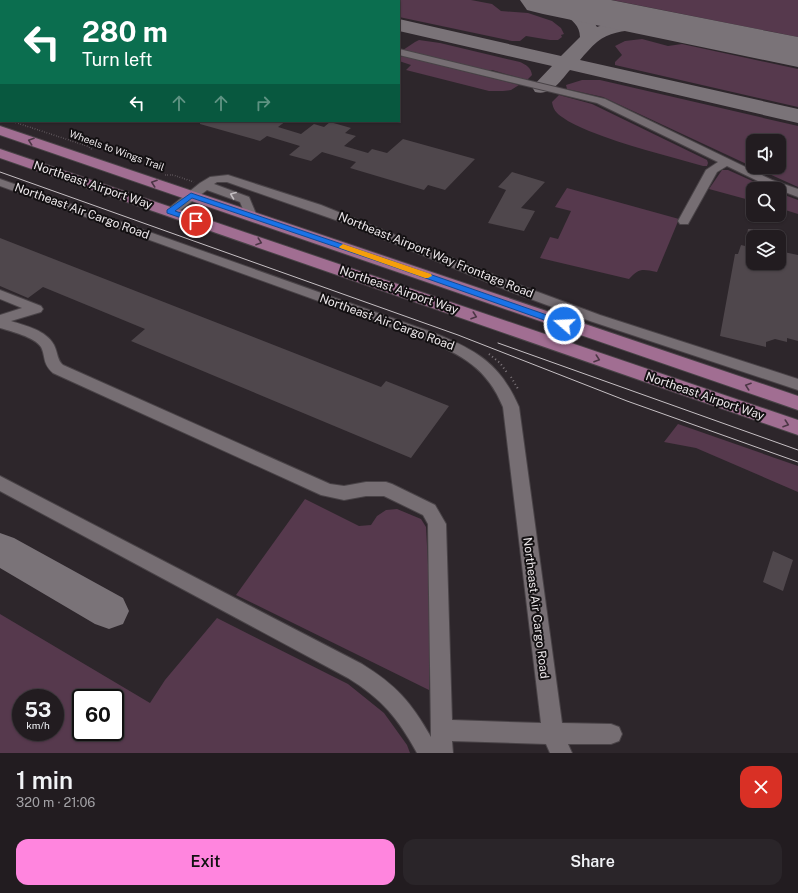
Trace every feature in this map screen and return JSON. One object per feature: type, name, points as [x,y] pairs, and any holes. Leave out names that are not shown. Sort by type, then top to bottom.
[{"type":"main road","name":"Northeast Airport Way","points":[[0,130],[197,188],[251,216],[798,403]]},
{"type":"main road","name":"Northeast Airport Way","points":[[0,153],[798,428]]},
{"type":"street","points":[[400,52],[601,101],[768,182],[798,193]]},
{"type":"street","points":[[684,221],[712,170],[726,162]]},
{"type":"street","name":"Northeast Airport Way Frontage Road","points":[[170,212],[197,188],[214,178],[228,178],[317,208],[553,303],[798,385]]},
{"type":"street","name":"Northeast Air Cargo Road","points":[[0,182],[429,336],[458,348],[486,368],[503,389],[511,407],[554,734],[561,753]]},
{"type":"street","points":[[0,294],[36,309],[4,323]]},
{"type":"street","points":[[4,323],[45,341],[48,345],[52,364],[58,369],[327,490],[344,492],[366,489],[386,489],[429,510],[437,524],[443,730],[442,753]]},
{"type":"street","points":[[0,483],[355,671],[381,688],[400,709],[419,735],[428,753]]},
{"type":"street","points":[[443,730],[554,734],[611,734]]},
{"type":"path","name":"Wheels to Wings Trail","points":[[15,122],[86,146],[97,152]]},
{"type":"path","name":"Wheels to Wings Trail","points":[[160,173],[197,188]]},
{"type":"shaded area","points":[[400,0],[471,0],[492,4],[501,11],[528,13],[552,21],[561,28],[564,34],[561,35],[562,37],[558,40],[526,36],[520,41],[512,41],[400,17]]},
{"type":"shaded area","points":[[612,0],[798,0],[798,37]]},
{"type":"shaded area","points":[[642,39],[668,46],[682,44],[798,69],[798,107],[615,65],[615,62],[622,55],[615,46],[625,41]]},
{"type":"shaded area","points":[[419,40],[440,43],[520,62],[529,68],[532,75],[527,80],[492,70],[488,71],[403,50]]},
{"type":"shaded area","points":[[402,56],[519,85],[511,90],[489,91],[406,70],[411,65],[400,61],[400,57]]},
{"type":"shaded area","points":[[582,80],[600,80],[798,126],[798,187],[769,174],[786,174],[786,134],[746,134],[746,164],[603,97],[567,89],[566,85]]},
{"type":"shaded area","points":[[559,95],[592,104],[707,160],[707,166],[631,146],[575,125],[554,109],[552,102]]},
{"type":"shaded area","points":[[722,170],[728,170],[755,182],[746,182],[746,199],[709,189]]},
{"type":"shaded area","points":[[567,188],[679,219],[657,272],[641,270],[629,279],[540,258],[550,237],[558,239],[571,211],[555,207]]},
{"type":"shaded area","points":[[786,196],[798,200],[798,214],[786,210]]},
{"type":"shaded area","points":[[678,424],[798,466],[798,492],[696,448],[664,442]]},
{"type":"shaded area","points":[[305,499],[359,526],[371,525],[377,516],[386,510],[397,509],[421,519],[426,527],[429,583],[429,690],[236,595]]},
{"type":"shaded area","points":[[0,614],[150,703],[165,680],[217,618],[348,684],[384,713],[407,745],[410,753],[0,753]]},
{"type":"building","points":[[200,122],[285,122],[278,127],[301,134],[314,124],[324,127],[330,122],[351,128],[345,133],[356,136],[344,146],[368,153],[372,149],[387,153],[403,139],[475,159],[445,190],[428,185],[424,190],[350,168],[356,162],[322,152],[311,161],[289,155],[300,146],[267,136],[260,141],[200,124]]},
{"type":"building","points":[[512,172],[545,182],[521,208],[535,211],[524,231],[488,223],[506,190],[498,187]]},
{"type":"building","points":[[0,238],[381,387],[386,381],[449,406],[411,458],[131,341],[145,329],[43,287],[28,298],[0,286]]},
{"type":"building","points":[[746,240],[746,270],[786,270],[786,252],[798,255],[798,341],[787,338],[787,342],[775,339],[766,342],[766,347],[720,336],[735,254],[738,254],[741,245],[745,246]]},
{"type":"building","points":[[773,551],[793,560],[783,591],[763,582]]},
{"type":"taxiway","points":[[539,0],[580,17],[590,30],[590,38]]},
{"type":"taxiway","points":[[400,25],[566,63]]},
{"type":"taxiway","points":[[590,38],[599,32],[620,26],[642,25],[675,27]]},
{"type":"taxiway","points":[[566,63],[590,38]]},
{"type":"taxiway","points":[[543,87],[566,63]]},
{"type":"taxiway","points":[[566,63],[798,116]]},
{"type":"taxiway","points":[[0,549],[109,611]]},
{"type":"runway","points":[[543,0],[798,52]]},
{"type":"tram line","points":[[0,172],[458,335],[627,401],[798,462]]},
{"type":"tram line","points":[[498,343],[798,450]]},
{"type":"slow traffic","points":[[343,247],[428,276]]},
{"type":"route","points":[[196,221],[170,212],[191,196],[386,261],[564,324]]}]
